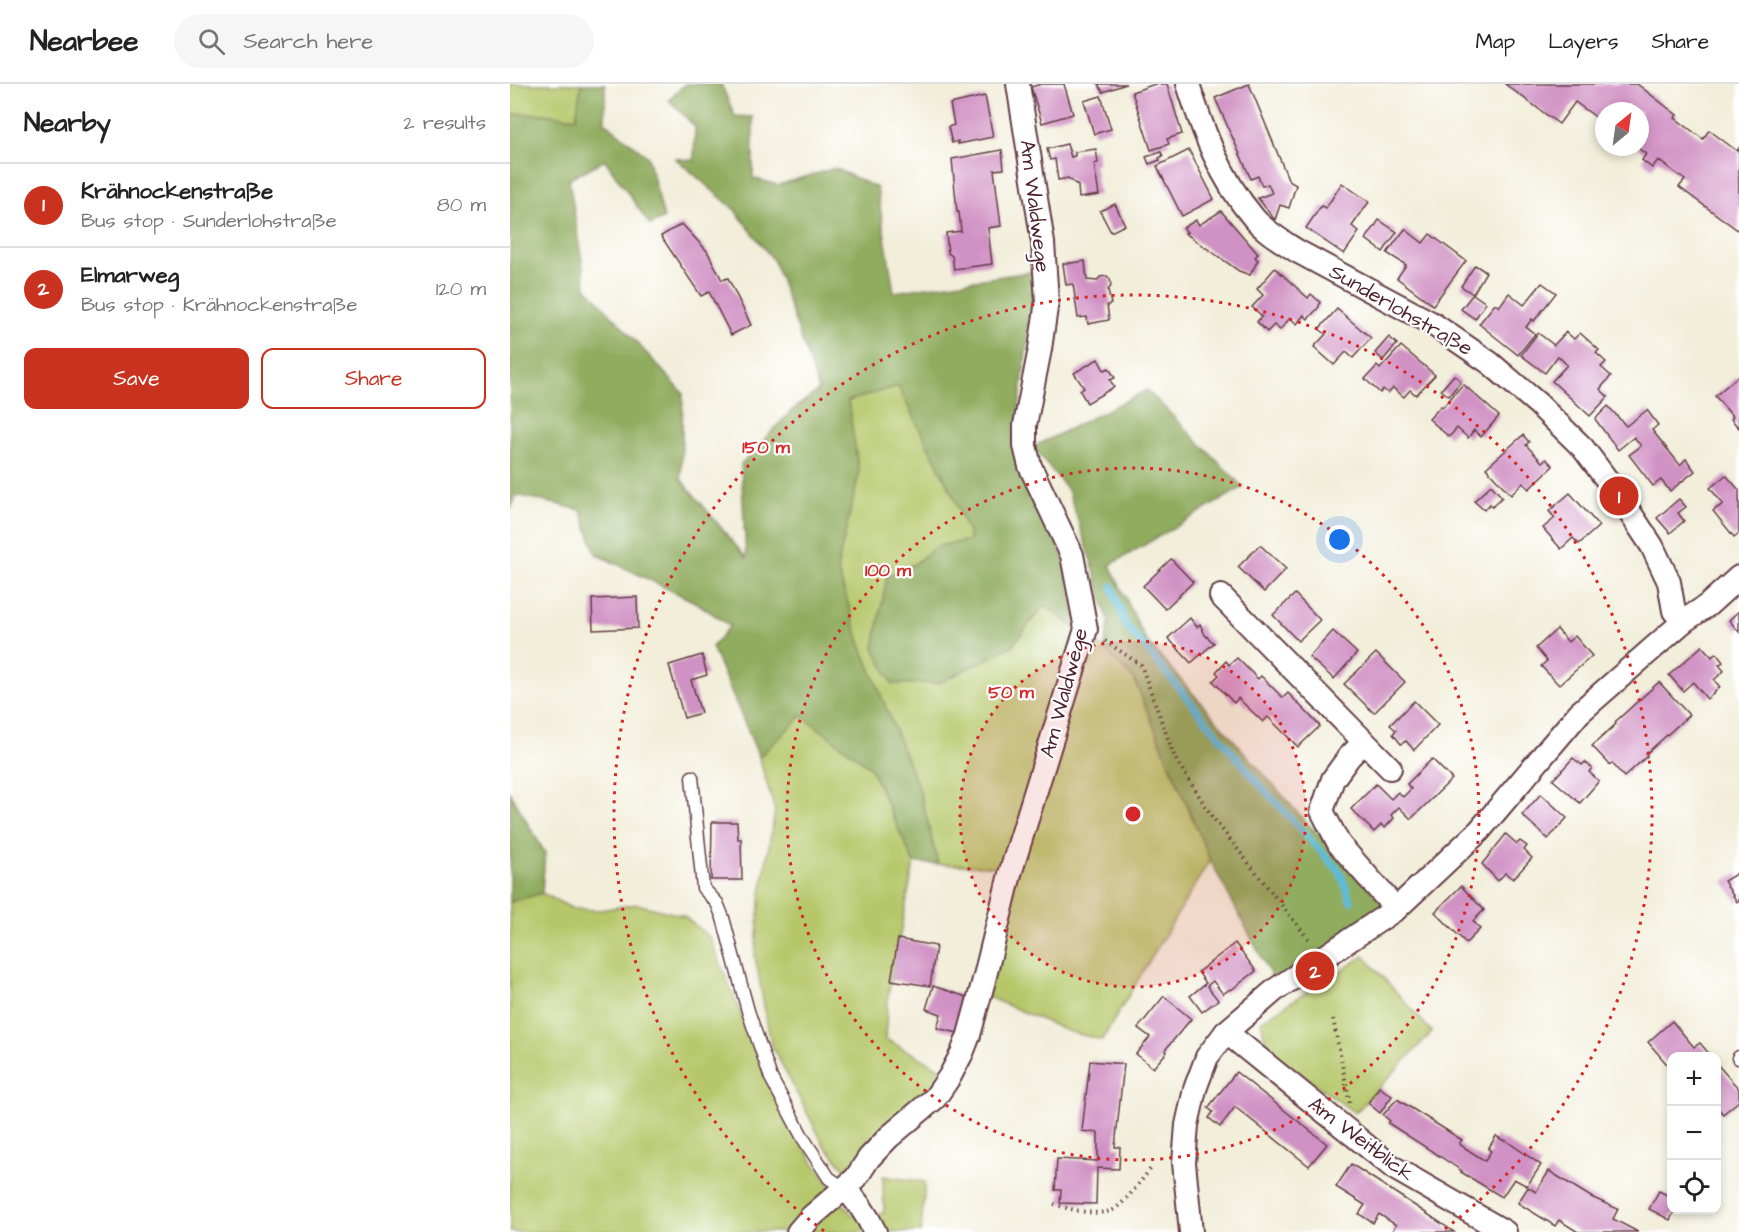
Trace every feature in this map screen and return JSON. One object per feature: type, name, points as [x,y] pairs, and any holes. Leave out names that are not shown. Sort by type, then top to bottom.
[{"type":"street","name":"Am Waldwege","points":[[798,1232],[830,1199],[856,1178],[869,1158],[889,1137],[934,1098],[950,1076],[962,1053],[969,1035],[1022,834],[1086,629],[1072,555],[1030,466],[1025,446],[1025,425],[1047,301],[1043,243],[1018,84]]},
{"type":"street","name":"Sunderlohstraße","points":[[1188,84],[1200,123],[1215,158],[1231,187],[1254,218],[1277,238],[1432,324],[1490,363],[1538,404],[1583,448],[1619,496],[1652,546],[1669,582],[1674,610],[1684,621]]},
{"type":"street","points":[[1191,1232],[1184,1163],[1186,1125],[1195,1089],[1207,1057],[1226,1032],[1275,990],[1396,909],[1479,831],[1579,713],[1684,621],[1708,605],[1739,577]]},
{"type":"street","points":[[1221,596],[1390,768]]},
{"type":"street","points":[[1364,742],[1349,757],[1333,779],[1322,811],[1339,844],[1396,909]]},
{"type":"street","name":"Am Weitblick","points":[[1226,1032],[1394,1168],[1505,1232]]},
{"type":"street","points":[[845,1189],[858,1200],[875,1232]]},
{"type":"lane","points":[[692,777],[703,888],[717,903],[723,918],[748,1011],[771,1078],[803,1138],[829,1178],[845,1189]]},
{"type":"path","points":[[1086,629],[1142,665],[1175,758],[1214,818],[1323,958]]},
{"type":"path","points":[[1333,1019],[1350,1104],[1344,1128]]},
{"type":"path","points":[[1054,1204],[1075,1212],[1110,1211],[1128,1197],[1152,1167]]},
{"type":"green space","points":[[510,84],[581,84],[577,118],[541,114],[510,114]]},
{"type":"green space","points":[[581,84],[605,84],[605,122],[648,157],[664,218],[650,225],[605,160],[569,179],[586,287],[683,393],[681,479],[746,558],[741,464],[791,411],[819,390],[774,261],[735,210],[675,158],[694,161],[695,127],[669,100],[685,84],[721,84],[735,116],[753,117],[753,178],[778,185],[835,168],[877,188],[894,292],[1036,271],[1019,410],[1016,466],[1062,553],[1079,630],[1044,605],[1012,646],[939,683],[892,684],[874,648],[887,576],[914,564],[937,546],[971,540],[953,495],[898,386],[848,401],[859,474],[837,568],[860,643],[920,792],[938,864],[914,863],[870,767],[802,716],[759,757],[712,647],[730,626],[697,603],[596,554],[581,510],[517,495],[510,510],[510,114],[541,114],[576,118]]},
{"type":"green space","points":[[898,386],[953,495],[971,541],[937,546],[914,564],[887,576],[939,683],[1012,646],[1044,605],[1104,649],[1134,679],[1210,860],[1102,1040],[1070,1032],[988,997],[1005,867],[938,864],[920,792],[860,643],[837,568],[859,474],[848,401]]},
{"type":"green space","points":[[1147,390],[1243,487],[1110,565],[1145,639],[1304,820],[1387,908],[1276,985],[1210,860],[1134,679],[1104,649],[1109,623],[1068,490],[1033,447]]},
{"type":"green space","points":[[802,715],[870,767],[914,863],[888,995],[885,1039],[945,1071],[915,1106],[870,1140],[846,1170],[824,1145],[771,1044],[755,956],[761,893],[775,811],[759,757]]},
{"type":"green space","points":[[510,793],[545,853],[542,893],[510,902]]},
{"type":"green space","points":[[542,893],[573,909],[600,910],[637,904],[684,916],[710,938],[772,1090],[814,1163],[852,1215],[884,1213],[883,1176],[925,1182],[921,1232],[510,1232],[510,902]]},
{"type":"green space","points":[[1364,956],[1432,1032],[1355,1113],[1273,1053],[1265,1040],[1261,1021]]},
{"type":"building","points":[[1041,84],[1064,84],[1073,114],[1042,123],[1031,87]]},
{"type":"building","points":[[1098,84],[1126,84],[1103,92]]},
{"type":"building","points":[[1155,84],[1167,84],[1182,134],[1167,139],[1169,144],[1151,150],[1132,92]]},
{"type":"building","points":[[1249,84],[1289,181],[1296,185],[1289,208],[1280,205],[1275,220],[1258,198],[1272,193],[1268,184],[1262,186],[1258,176],[1251,179],[1215,98]]},
{"type":"building","points":[[1505,84],[1637,84],[1703,139],[1709,130],[1737,151],[1739,148],[1739,231],[1679,187],[1685,180],[1658,160],[1652,168],[1642,160],[1645,156],[1649,156],[1649,102],[1595,102],[1595,116],[1575,102],[1559,124]]},
{"type":"building","points":[[985,96],[993,137],[958,144],[958,141],[952,143],[948,127],[954,125],[950,104]]},
{"type":"building","points":[[1101,96],[1111,129],[1094,134],[1084,101]]},
{"type":"building","points":[[1067,144],[1071,157],[1075,156],[1075,152],[1096,149],[1098,163],[1094,164],[1099,195],[1079,198],[1078,186],[1068,178],[1058,180],[1055,159],[1050,160],[1047,149]]},
{"type":"building","points":[[1002,150],[1004,169],[994,170],[1001,226],[988,228],[992,264],[954,269],[952,256],[948,253],[946,233],[961,231],[952,159]]},
{"type":"building","points":[[1189,150],[1214,199],[1182,216],[1157,166]]},
{"type":"building","points":[[1161,152],[1163,156],[1159,158],[1160,160],[1149,164],[1146,157]]},
{"type":"building","points":[[1342,183],[1369,202],[1352,226],[1359,232],[1344,254],[1306,228],[1321,206],[1326,208]]},
{"type":"building","points":[[1115,204],[1125,225],[1111,232],[1100,211]]},
{"type":"building","points":[[1221,211],[1258,254],[1255,257],[1258,260],[1250,275],[1239,271],[1185,233],[1187,232],[1183,228],[1196,220],[1199,225]]},
{"type":"building","points":[[1379,220],[1397,232],[1383,252],[1366,239]]},
{"type":"building","points":[[682,224],[707,251],[722,280],[728,278],[751,325],[731,335],[709,292],[701,296],[661,236]]},
{"type":"building","points":[[1405,229],[1423,243],[1430,234],[1466,261],[1433,305],[1397,278],[1406,265],[1387,253]]},
{"type":"building","points":[[1085,261],[1087,280],[1097,281],[1100,277],[1107,276],[1110,279],[1111,286],[1108,290],[1111,304],[1107,305],[1109,320],[1088,324],[1087,317],[1078,318],[1073,284],[1066,285],[1063,264]]},
{"type":"building","points":[[1475,265],[1486,272],[1473,294],[1461,286]]},
{"type":"building","points":[[1275,268],[1308,298],[1311,294],[1320,302],[1319,307],[1308,319],[1304,315],[1297,324],[1290,318],[1280,330],[1274,325],[1267,332],[1257,322],[1262,316],[1252,307],[1263,295],[1257,289]]},
{"type":"building","points":[[1542,283],[1556,293],[1534,321],[1532,319],[1526,327],[1535,334],[1518,355],[1479,324],[1495,304],[1499,307],[1509,293],[1524,305]]},
{"type":"building","points":[[1473,294],[1486,303],[1475,319],[1461,309]]},
{"type":"building","points":[[1337,309],[1371,338],[1353,358],[1346,352],[1334,365],[1314,347],[1326,334],[1319,329]]},
{"type":"building","points":[[1566,332],[1574,339],[1580,333],[1599,350],[1596,353],[1606,362],[1601,367],[1611,376],[1600,389],[1608,397],[1590,416],[1552,381],[1567,365],[1558,356],[1545,373],[1521,355],[1538,333],[1554,345]]},
{"type":"building","points":[[1389,337],[1397,344],[1383,360],[1375,353]]},
{"type":"building","points":[[1401,346],[1435,375],[1416,395],[1410,390],[1404,397],[1393,388],[1388,393],[1383,389],[1380,393],[1365,379],[1377,366],[1380,369]]},
{"type":"building","points":[[1098,359],[1104,370],[1109,368],[1115,378],[1110,380],[1114,387],[1087,403],[1080,391],[1084,388],[1074,373]]},
{"type":"building","points":[[1454,375],[1461,381],[1449,396],[1441,390]]},
{"type":"building","points":[[1737,377],[1739,379],[1739,428],[1715,396]]},
{"type":"building","points":[[1463,384],[1499,416],[1481,437],[1474,430],[1468,438],[1457,428],[1449,437],[1429,419]]},
{"type":"building","points":[[1608,406],[1626,426],[1647,410],[1658,425],[1652,430],[1680,465],[1686,459],[1695,471],[1670,491],[1661,480],[1653,486],[1629,455],[1641,446],[1634,437],[1618,450],[1595,419]]},
{"type":"building","points":[[1523,435],[1529,442],[1526,445],[1542,462],[1546,459],[1553,466],[1529,489],[1523,483],[1511,495],[1486,468]]},
{"type":"building","points":[[1726,475],[1739,490],[1739,533],[1734,537],[1713,511],[1723,504],[1710,488]]},
{"type":"building","points":[[1491,485],[1502,497],[1492,507],[1490,504],[1484,510],[1474,501]]},
{"type":"building","points":[[1570,493],[1599,526],[1579,544],[1573,538],[1561,549],[1543,528],[1555,518],[1549,511]]},
{"type":"building","points":[[1679,499],[1686,507],[1678,513],[1684,521],[1670,533],[1657,518]]},
{"type":"building","points":[[1260,545],[1286,569],[1264,592],[1238,567]]},
{"type":"building","points":[[1171,559],[1193,582],[1165,609],[1143,586]]},
{"type":"building","points":[[1295,594],[1320,620],[1298,641],[1273,615]]},
{"type":"building","points":[[637,597],[638,628],[593,630],[592,599]]},
{"type":"building","points":[[1739,611],[1739,632],[1729,620]]},
{"type":"building","points":[[1190,618],[1197,627],[1200,624],[1205,635],[1214,643],[1191,663],[1168,638]]},
{"type":"building","points":[[1557,629],[1568,642],[1575,636],[1592,656],[1559,685],[1541,666],[1547,661],[1536,648]]},
{"type":"building","points":[[1333,631],[1357,653],[1334,679],[1309,657]]},
{"type":"building","points":[[1702,646],[1712,657],[1716,653],[1723,662],[1719,665],[1724,671],[1714,680],[1720,687],[1707,699],[1693,682],[1683,691],[1669,675]]},
{"type":"building","points":[[1376,653],[1405,682],[1374,713],[1344,684]]},
{"type":"building","points":[[702,655],[707,675],[691,680],[701,713],[684,718],[669,665]]},
{"type":"building","points":[[1237,658],[1258,679],[1261,676],[1283,698],[1288,693],[1320,726],[1298,747],[1268,717],[1263,722],[1238,698],[1234,703],[1213,681],[1219,675],[1216,672],[1226,661],[1229,665]]},
{"type":"building","points":[[1659,682],[1689,715],[1624,777],[1592,746]]},
{"type":"building","points":[[1414,701],[1438,725],[1414,750],[1406,741],[1401,744],[1393,734],[1396,730],[1390,725]]},
{"type":"building","points":[[1573,758],[1582,765],[1585,762],[1592,768],[1589,772],[1599,781],[1580,803],[1553,780]]},
{"type":"building","points":[[1432,759],[1452,779],[1411,819],[1399,807],[1391,815],[1394,818],[1385,828],[1381,825],[1374,832],[1351,809],[1376,784],[1391,799],[1398,792],[1403,797],[1411,789],[1407,784]]},
{"type":"building","points":[[1541,794],[1567,818],[1548,839],[1522,815]]},
{"type":"building","points":[[712,822],[737,822],[738,839],[741,839],[742,880],[711,880]]},
{"type":"building","points":[[1506,834],[1517,844],[1520,841],[1527,846],[1524,850],[1532,858],[1513,879],[1505,873],[1498,881],[1482,864]]},
{"type":"building","points":[[1739,872],[1739,901],[1737,902],[1724,881]]},
{"type":"building","points":[[1461,886],[1484,910],[1473,921],[1480,929],[1466,943],[1435,912]]},
{"type":"building","points":[[898,939],[936,946],[930,986],[891,980]]},
{"type":"building","points":[[1235,943],[1256,971],[1223,994],[1213,981],[1207,986],[1218,1000],[1202,1012],[1190,996],[1206,983],[1198,972]]},
{"type":"building","points":[[933,986],[967,997],[958,1033],[937,1028],[941,1014],[926,1009]]},
{"type":"building","points":[[1164,996],[1191,1019],[1153,1068],[1136,1054],[1150,1037],[1138,1028]]},
{"type":"building","points":[[1672,1021],[1694,1047],[1700,1043],[1708,1052],[1667,1052],[1667,1064],[1648,1042]]},
{"type":"building","points":[[1090,1061],[1124,1064],[1115,1147],[1120,1147],[1119,1169],[1097,1168],[1096,1204],[1060,1203],[1061,1190],[1055,1190],[1057,1159],[1098,1161],[1098,1133],[1082,1131]]},
{"type":"building","points":[[1721,1069],[1739,1089],[1739,1101],[1723,1114],[1721,1112]]},
{"type":"building","points":[[1236,1072],[1327,1144],[1309,1166],[1235,1107],[1220,1127],[1209,1118],[1213,1112],[1208,1108]]},
{"type":"building","points":[[1379,1087],[1392,1096],[1380,1113],[1368,1103]]},
{"type":"building","points":[[1397,1099],[1462,1140],[1459,1144],[1485,1161],[1491,1151],[1488,1149],[1496,1136],[1541,1165],[1527,1186],[1514,1179],[1502,1197],[1388,1123],[1390,1121],[1383,1115]]},
{"type":"building","points":[[1351,1164],[1454,1232],[1391,1232],[1396,1225],[1379,1214],[1373,1223],[1359,1214],[1365,1205],[1336,1187]]},
{"type":"building","points":[[1549,1171],[1591,1197],[1618,1209],[1613,1219],[1638,1232],[1578,1232],[1559,1220],[1555,1226],[1518,1203],[1528,1187],[1536,1192]]},
{"type":"building","points":[[1659,1191],[1667,1195],[1667,1214],[1673,1214],[1670,1220],[1649,1209]]},
{"type":"waterway","points":[[1112,586],[1125,624],[1260,785],[1340,872],[1351,901]]},
{"type":"place","name":"Krähnockenstraße","points":[[1619,496]]},
{"type":"place","name":"Elmarweg","points":[[1315,971]]}]
